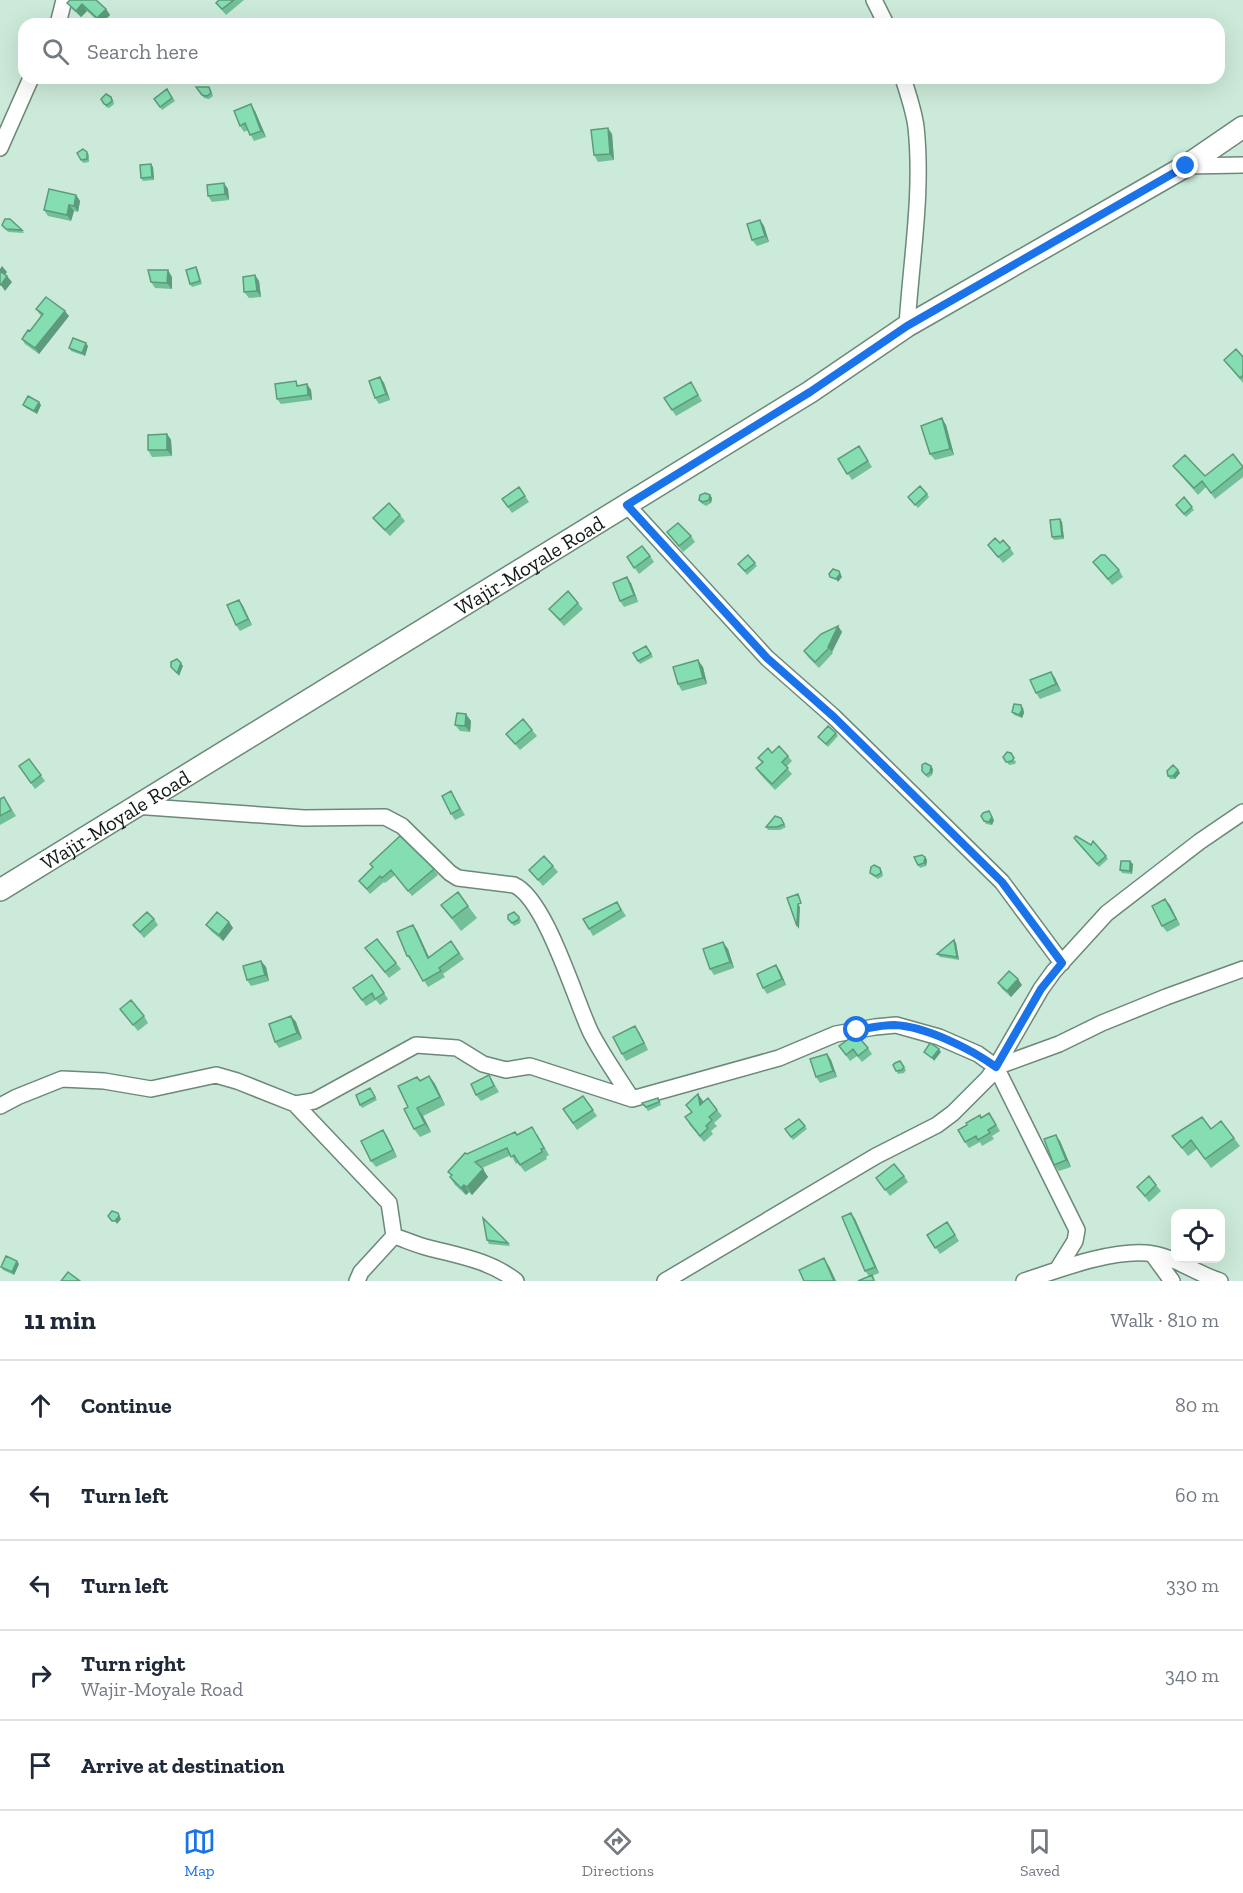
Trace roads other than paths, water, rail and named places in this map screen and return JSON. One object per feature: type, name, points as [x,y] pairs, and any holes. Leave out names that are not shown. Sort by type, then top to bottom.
[{"type":"main road","name":"Wajir-Moyale Road","points":[[0,890],[810,392],[907,326],[1186,166],[1243,127]]},
{"type":"street","points":[[60,18],[64,0]]},
{"type":"street","points":[[874,0],[883,18]]},
{"type":"street","points":[[0,148],[28,84]]},
{"type":"street","points":[[905,84],[915,125],[919,195],[907,326]]},
{"type":"street","points":[[1186,166],[1243,165]]},
{"type":"street","points":[[627,505],[767,658],[834,717],[1002,882],[1062,963]]},
{"type":"street","points":[[134,806],[304,818],[385,817],[402,826],[458,878],[514,885],[521,888],[550,933],[592,1033],[632,1099]]},
{"type":"street","points":[[665,1281],[825,1185],[937,1125],[953,1113],[988,1078],[1041,989],[1107,913],[1199,842],[1243,812]]},
{"type":"street","points":[[996,1067],[1059,1044],[1102,1023],[1166,997],[1243,969]]},
{"type":"street","points":[[295,1104],[314,1101],[416,1045],[457,1048],[483,1065],[506,1070],[530,1066],[632,1099],[779,1058],[836,1034],[896,1025],[939,1037],[978,1054],[996,1067],[1077,1230],[1075,1241],[1057,1270]]},
{"type":"street","points":[[0,1106],[62,1079],[104,1081],[151,1089],[216,1075],[237,1081],[295,1104],[389,1203],[394,1236]]},
{"type":"street","points":[[357,1281],[361,1272],[394,1236]]},
{"type":"street","points":[[394,1236],[491,1265],[516,1281]]},
{"type":"street","points":[[1024,1281],[1112,1256],[1146,1253],[1174,1261],[1220,1281]]},
{"type":"street","points":[[1153,1255],[1172,1281]]}]
